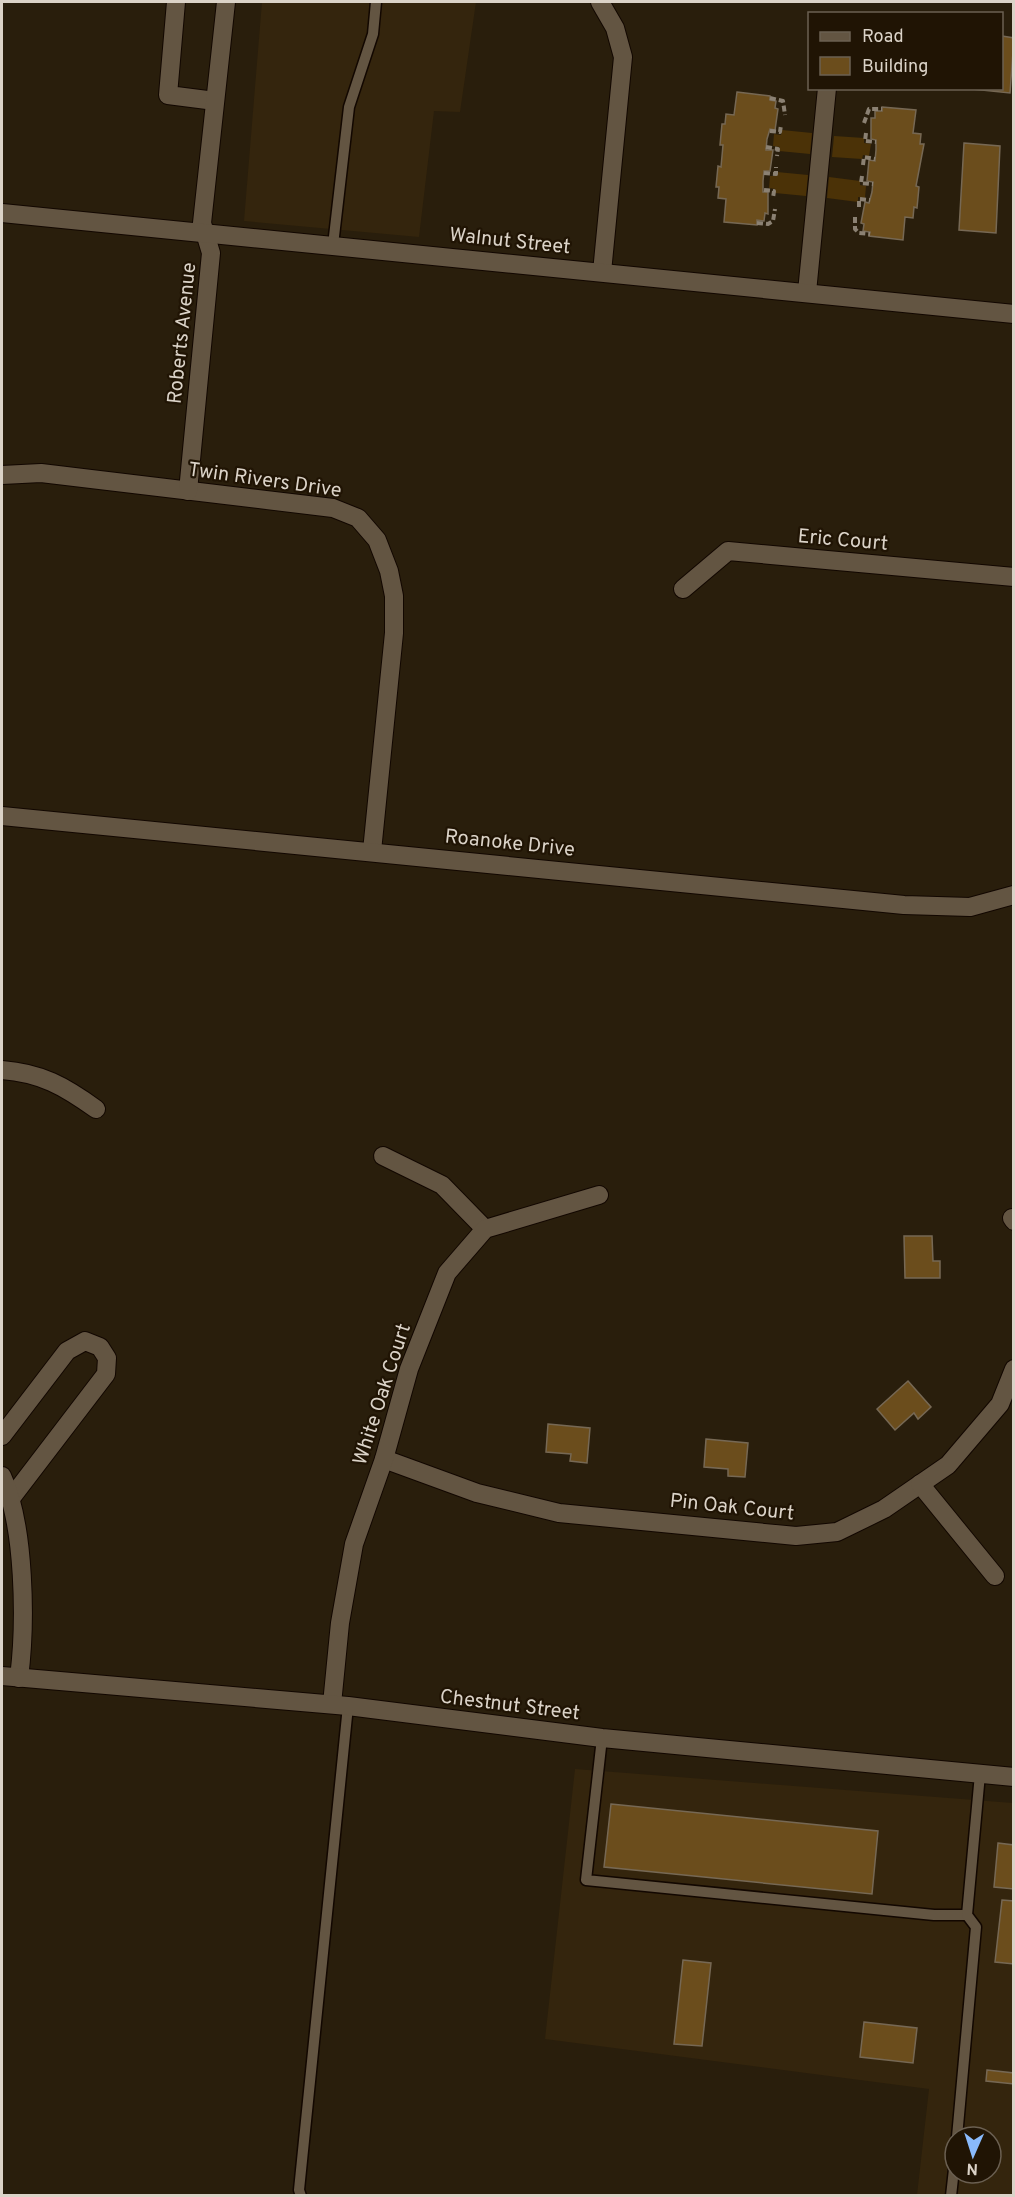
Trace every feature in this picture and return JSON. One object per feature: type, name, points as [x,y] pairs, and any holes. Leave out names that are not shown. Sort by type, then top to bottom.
[{"type":"street","points":[[176,2],[168,95],[215,101]]},
{"type":"street","name":"Roberts Avenue","points":[[188,491],[211,253],[202,223],[226,2]]},
{"type":"street","points":[[600,2],[615,28],[623,57],[602,272]]},
{"type":"street","points":[[807,292],[827,90]]},
{"type":"street","name":"Walnut Street","points":[[2,213],[1014,314]]},
{"type":"street","name":"Twin Rivers Drive","points":[[2,475],[40,473],[333,508],[358,518],[376,540],[389,571],[394,597],[394,633],[372,851]]},
{"type":"street","name":"Eric Court","points":[[683,589],[728,551],[1014,577]]},
{"type":"street","name":"Roanoke Drive","points":[[2,816],[904,904],[970,907],[1014,895]]},
{"type":"street","points":[[2,1070],[43,1077],[70,1090],[96,1109]]},
{"type":"street","points":[[383,1156],[419,1171],[442,1185],[485,1230],[599,1195]]},
{"type":"street","name":"White Oak Court","points":[[340,1705],[340,1623],[354,1544],[384,1459],[409,1369],[447,1273],[485,1230]]},
{"type":"street","points":[[2,1436],[68,1350],[85,1341],[100,1347],[107,1358],[106,1374],[12,1497]]},
{"type":"street","name":"Pin Oak Court","points":[[384,1459],[477,1493],[559,1513],[796,1536],[837,1532],[884,1509],[948,1465],[1000,1404],[1014,1369]]},
{"type":"street","points":[[2,1476],[12,1497],[20,1547],[21,1658],[10,1677]]},
{"type":"street","points":[[920,1484],[995,1576]]},
{"type":"street","name":"Chestnut Street","points":[[10,1677],[340,1705],[602,1738],[1014,1777]]},
{"type":"lane","points":[[333,245],[349,107],[373,34],[376,2]]},
{"type":"lane","points":[[301,2196],[299,2190],[340,1705]]},
{"type":"lane","points":[[602,1738],[586,1880],[922,1914],[967,1915]]},
{"type":"lane","points":[[958,2125],[976,1928],[967,1915],[980,1774]]},
{"type":"path","points":[[770,98],[783,101],[785,115]]},
{"type":"path","points":[[864,123],[869,109],[882,109]]},
{"type":"path","points":[[770,131],[780,132],[781,125]]},
{"type":"path","points":[[866,133],[865,141],[876,142]]},
{"type":"path","points":[[766,147],[778,149],[777,156]]},
{"type":"path","points":[[863,165],[864,157],[875,159]]},
{"type":"path","points":[[764,173],[776,174],[776,167]]},
{"type":"path","points":[[862,176],[861,183],[873,184]]},
{"type":"path","points":[[764,190],[774,191],[773,198]]},
{"type":"path","points":[[859,207],[859,200],[870,200]]},
{"type":"path","points":[[757,223],[768,224],[773,221],[775,209]]},
{"type":"path","points":[[855,217],[855,229],[859,233],[870,234]]},
{"type":"shaded area","points":[[262,2],[476,2],[460,112],[434,111],[419,237],[244,221]]},
{"type":"shaded area","points":[[782,130],[812,133],[810,154],[779,151],[780,147],[773,146],[774,134],[781,135]]},
{"type":"shaded area","points":[[834,136],[864,138],[864,143],[871,144],[869,156],[863,155],[862,159],[832,157]]},
{"type":"shaded area","points":[[777,172],[808,175],[806,196],[775,193],[775,189],[769,188],[770,176],[777,176]]},
{"type":"shaded area","points":[[829,177],[860,181],[860,185],[866,186],[865,198],[858,197],[858,202],[827,198]]},
{"type":"shaded area","points":[[575,1769],[1013,1803],[1013,2195],[917,2195],[929,2089],[545,2039]]},
{"type":"building","points":[[1003,36],[1014,38],[1010,93],[982,90],[1003,90]]},
{"type":"building","points":[[737,92],[770,96],[770,100],[776,101],[775,108],[778,109],[775,130],[770,129],[767,139],[766,150],[773,150],[770,171],[764,171],[763,181],[763,192],[768,192],[768,214],[765,213],[764,221],[757,220],[757,225],[724,222],[726,199],[718,198],[719,187],[716,187],[718,166],[721,167],[722,124],[725,124],[726,114],[734,115]]},
{"type":"building","points":[[882,107],[916,110],[913,133],[921,134],[920,144],[924,144],[916,186],[919,187],[917,208],[914,207],[913,218],[905,217],[903,240],[869,236],[870,232],[863,231],[864,224],[861,223],[865,202],[869,203],[872,192],[873,182],[867,181],[869,160],[875,161],[876,140],[871,139],[871,118],[875,118],[875,111],[882,111]]},
{"type":"building","points":[[964,143],[1000,146],[996,233],[959,230]]},
{"type":"building","points":[[904,1236],[932,1236],[933,1261],[940,1261],[940,1278],[905,1278]]},
{"type":"building","points":[[908,1381],[931,1407],[918,1419],[914,1413],[895,1430],[877,1409]]},
{"type":"building","points":[[548,1424],[590,1428],[587,1463],[570,1461],[571,1454],[546,1452]]},
{"type":"building","points":[[706,1439],[748,1443],[745,1477],[728,1476],[728,1469],[704,1467]]},
{"type":"building","points":[[611,1804],[878,1831],[872,1894],[604,1867]]},
{"type":"building","points":[[998,1843],[1014,1845],[1014,1889],[994,1887]]},
{"type":"building","points":[[1002,1900],[1014,1901],[1014,1964],[995,1962]]},
{"type":"building","points":[[683,1960],[711,1963],[702,2046],[674,2044]]},
{"type":"building","points":[[864,2022],[917,2028],[913,2063],[860,2057]]},
{"type":"building","points":[[987,2070],[1014,2073],[1014,2084],[986,2081]]}]
